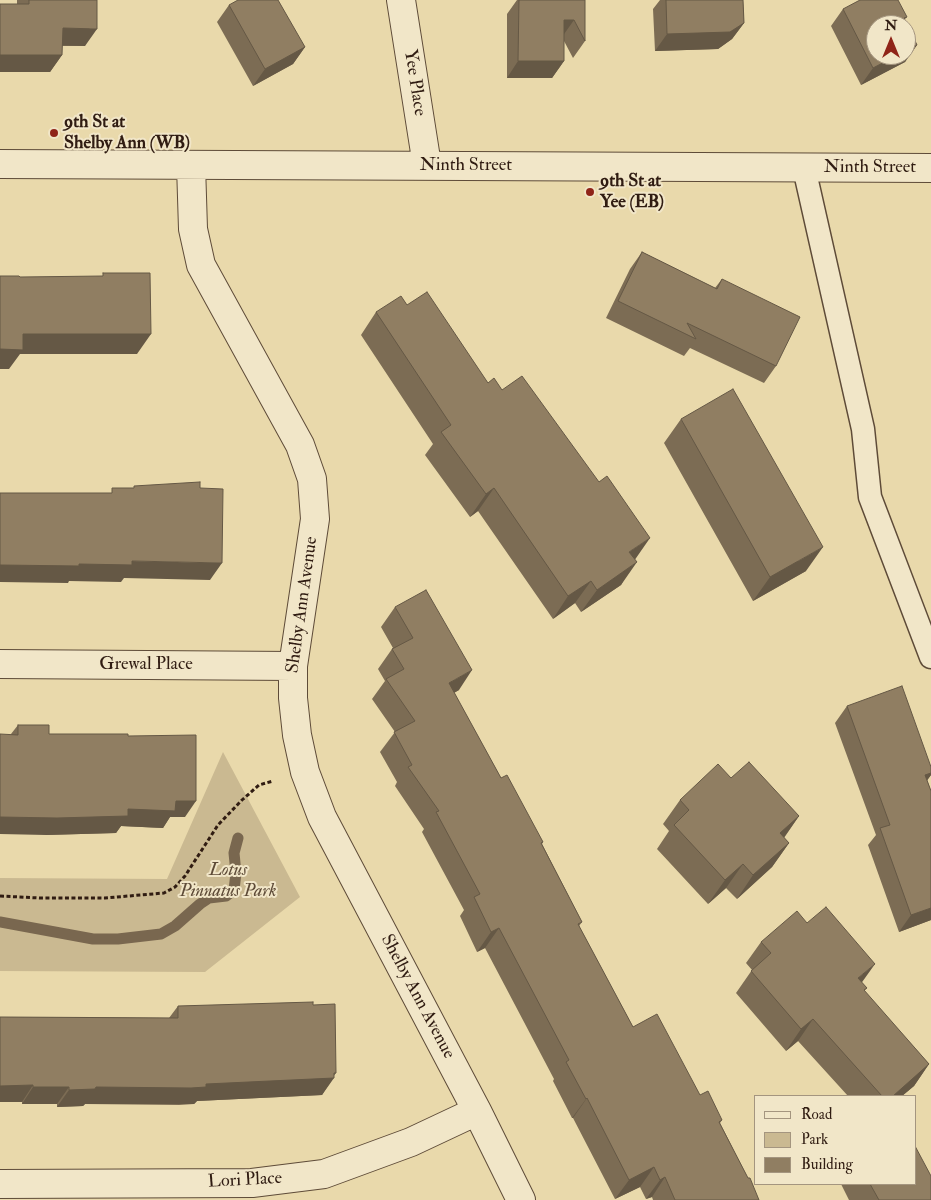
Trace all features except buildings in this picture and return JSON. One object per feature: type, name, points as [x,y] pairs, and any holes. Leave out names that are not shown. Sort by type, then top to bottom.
[{"type":"street","name":"Yee Place","points":[[401,0],[427,166]]},
{"type":"street","name":"Ninth Street","points":[[0,164],[931,168]]},
{"type":"street","name":"Shelby Ann Avenue","points":[[191,166],[193,229],[201,265],[300,445],[312,479],[315,519],[292,666],[297,735],[305,772],[322,818],[477,1111],[521,1200]]},
{"type":"street","name":"Grewal Place","points":[[0,664],[292,666]]},
{"type":"street","name":"Lori Place","points":[[0,1184],[252,1183],[324,1174],[411,1142],[477,1111]]},
{"type":"lane","points":[[804,168],[863,429],[870,497],[931,657]]},
{"type":"path","points":[[0,896],[105,898],[164,893],[175,887],[186,876],[218,825],[259,785],[305,772]]},
{"type":"green space","name":"Lotus Pinnatus Park","points":[[223,752],[300,897],[205,972],[0,971],[0,878],[167,879]]},
{"type":"waterway","points":[[0,922],[93,939],[118,939],[161,934],[175,926],[209,898],[226,896],[234,890],[236,873],[234,853],[238,838]]},
{"type":"place","name":"9th St at Shelby Ann (WB)","points":[[54,133]]},
{"type":"place","name":"9th St at Yee (EB)","points":[[590,192]]}]
